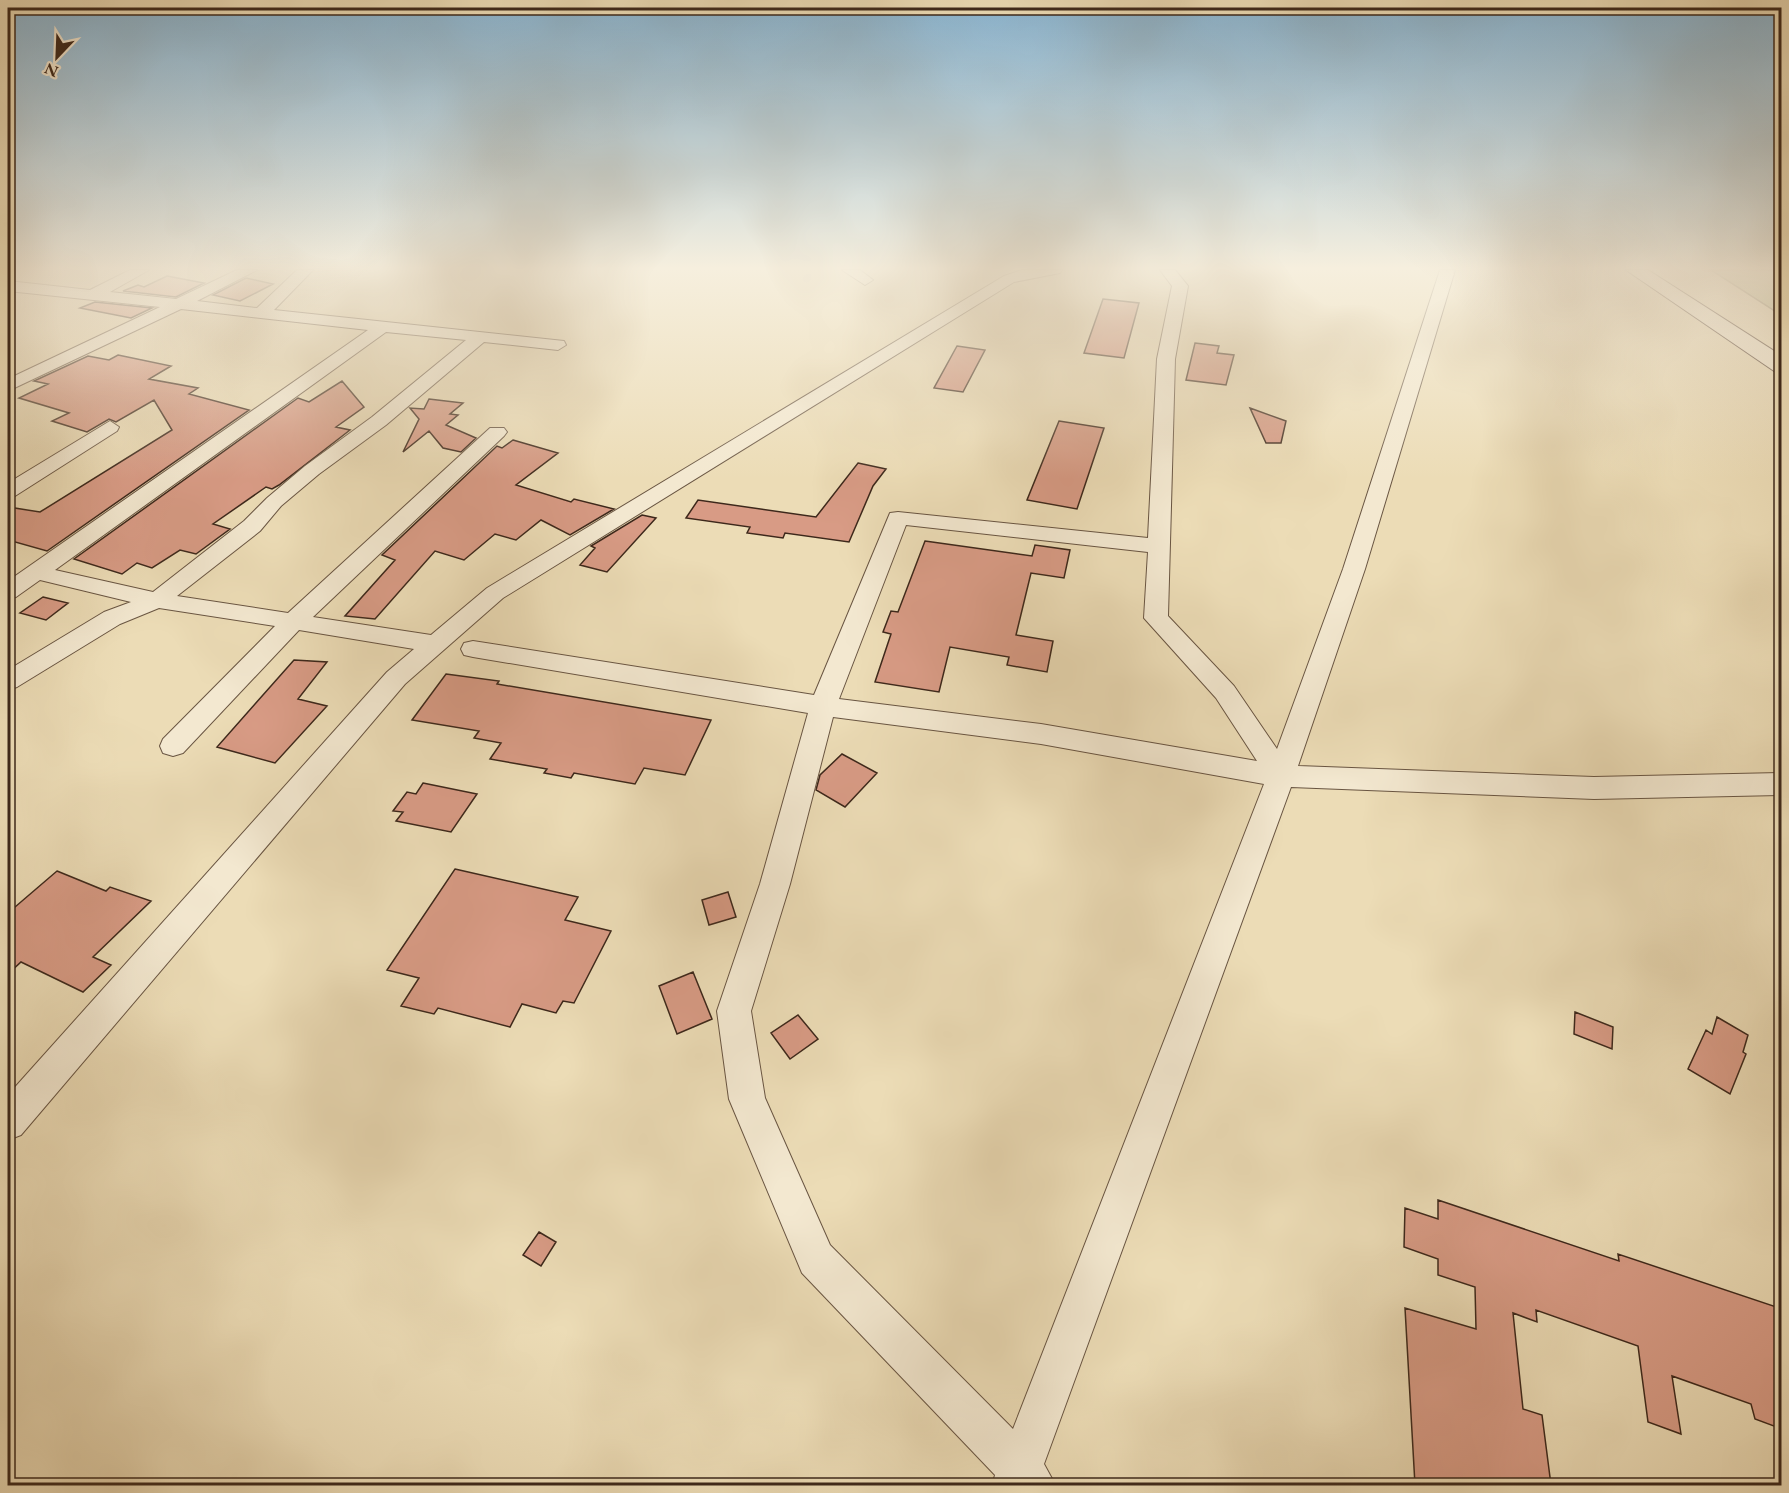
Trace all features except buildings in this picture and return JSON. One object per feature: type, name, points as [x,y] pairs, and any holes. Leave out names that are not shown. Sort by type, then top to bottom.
[{"type":"main road","points":[[1743,340],[1782,366]]},
{"type":"street","points":[[8,386],[104,340]]},
{"type":"street","points":[[8,591],[364,340]]},
{"type":"street","points":[[8,681],[112,618],[157,600],[252,526],[274,502],[312,470],[379,421],[476,340]]},
{"type":"street","points":[[512,340],[558,345]]},
{"type":"street","points":[[8,1122],[396,678],[435,644],[495,593],[908,340]]},
{"type":"street","points":[[1170,340],[1166,359],[1156,618],[1226,692],[1281,776]]},
{"type":"street","points":[[1158,546],[898,518],[823,706],[775,884],[735,1011],[747,1098],[816,1259],[1023,1480],[1281,776],[1354,569],[1426,340]]},
{"type":"street","points":[[8,492],[110,427]]},
{"type":"street","points":[[173,746],[293,622],[497,432]]},
{"type":"street","points":[[34,572],[157,600],[435,644]]},
{"type":"street","points":[[473,649],[823,706],[1041,734],[1281,776],[1468,786],[1716,788],[1782,784]]}]
